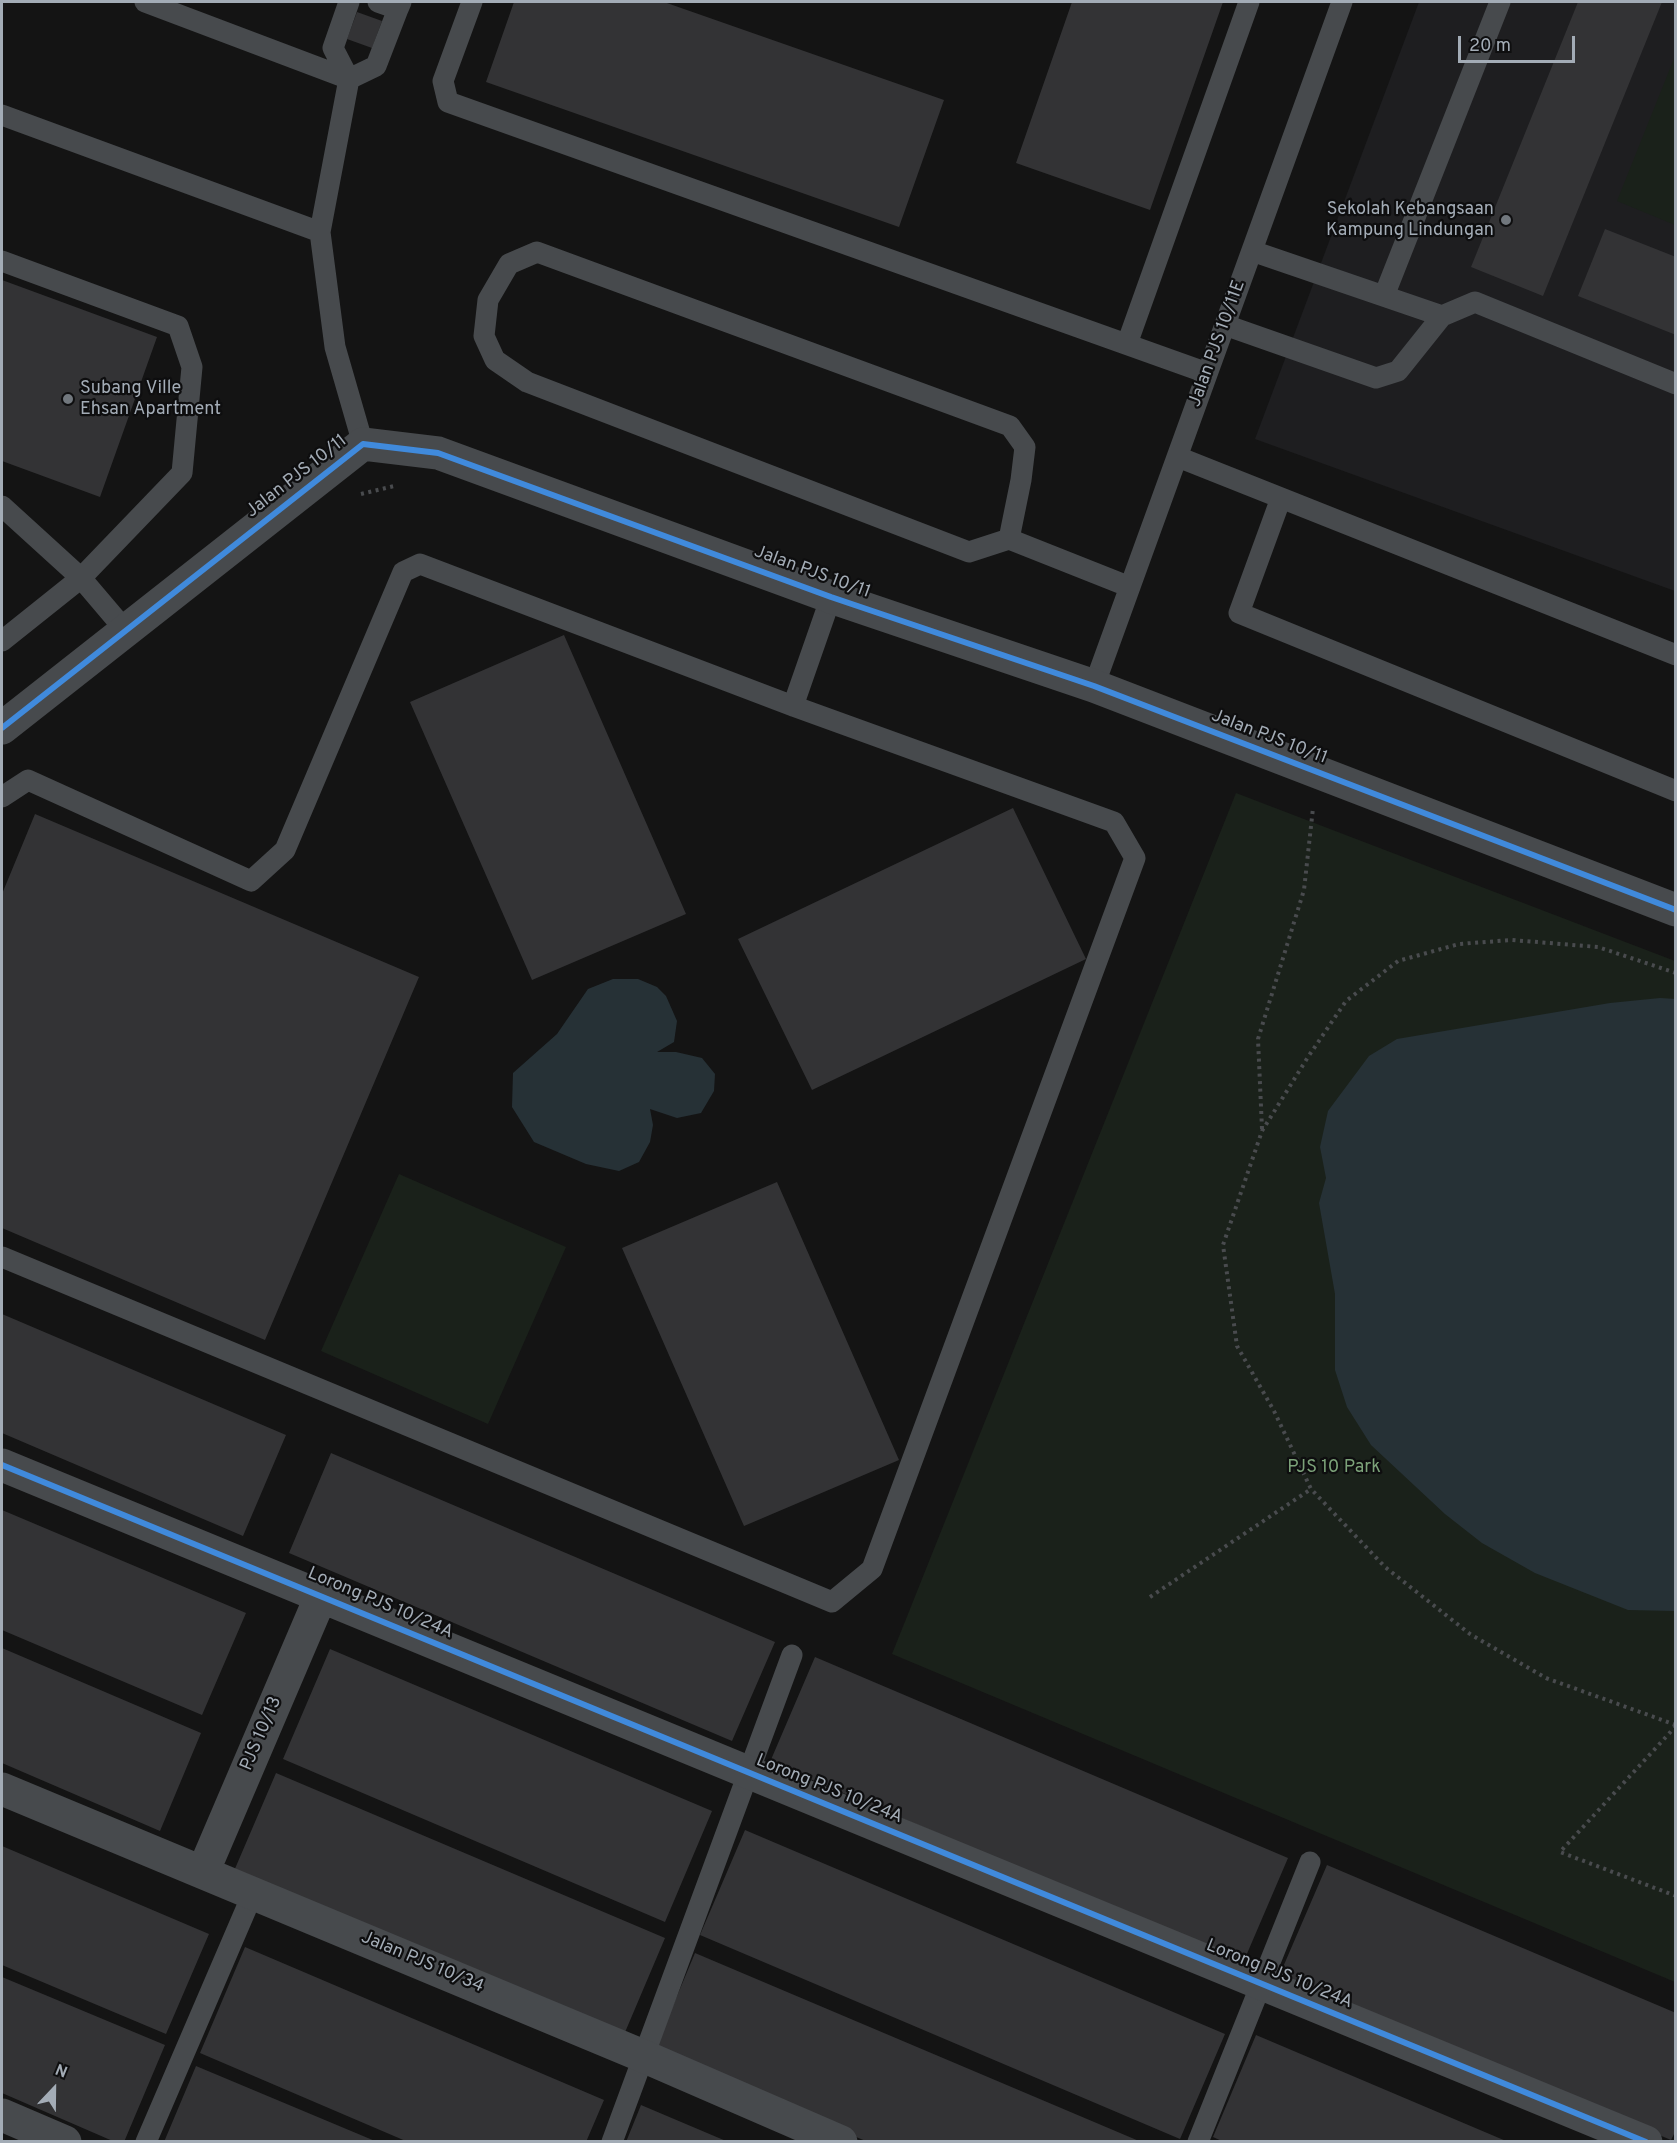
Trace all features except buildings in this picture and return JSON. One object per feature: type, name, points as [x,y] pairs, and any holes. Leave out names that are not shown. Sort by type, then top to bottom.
[{"type":"street","name":"Jalan PJS 10/11","points":[[2,728],[363,444],[438,453],[831,597],[1094,686],[1676,910]]},
{"type":"street","name":"Lorong PJS 10/24A","points":[[2,1465],[1646,2142]]},
{"type":"street","name":"PJS 10/13","points":[[203,1872],[321,1596]]},
{"type":"street","name":"Jalan PJS 10/34","points":[[2,1789],[644,2056],[841,2142]]},
{"type":"street","points":[[2,2115],[65,2142]]},
{"type":"lane","points":[[145,2],[349,79],[376,66],[399,5],[378,2]]},
{"type":"lane","points":[[350,2],[333,48],[349,79],[320,232],[335,347],[363,444]]},
{"type":"lane","points":[[472,2],[442,81],[448,102],[1208,373]]},
{"type":"lane","points":[[1126,344],[1249,2]]},
{"type":"lane","name":"Jalan PJS 10/11E","points":[[1094,686],[1342,2]]},
{"type":"lane","points":[[1384,296],[1500,2]]},
{"type":"lane","points":[[2,114],[320,232]]},
{"type":"lane","points":[[1252,251],[1442,316]]},
{"type":"lane","points":[[1009,538],[1025,447],[1010,426],[537,252],[508,264],[488,300],[484,336],[495,360],[527,382],[969,552],[1009,538],[1130,587]]},
{"type":"lane","points":[[2,261],[178,327],[192,367],[182,473],[81,578],[2,641]]},
{"type":"lane","points":[[1225,325],[1376,378],[1398,371],[1442,316],[1475,302],[1676,384]]},
{"type":"lane","points":[[1178,457],[1676,655]]},
{"type":"lane","points":[[1281,498],[1239,613],[1676,791]]},
{"type":"lane","points":[[2,506],[81,578],[126,631]]},
{"type":"lane","points":[[2,797],[28,780],[251,881],[285,850],[403,572],[420,564],[793,706],[1114,822],[1135,858],[872,1569],[832,1602],[2,1257]]},
{"type":"lane","points":[[793,706],[831,597]]},
{"type":"lane","points":[[612,2142],[792,1655]]},
{"type":"lane","points":[[1198,2142],[1310,1862]]},
{"type":"lane","points":[[146,2142],[253,1893]]},
{"type":"path","points":[[1262,1131],[1258,1039],[1304,890],[1313,807]]},
{"type":"path","points":[[1676,973],[1598,947],[1512,940],[1459,944],[1398,961],[1346,1001],[1262,1131],[1223,1245],[1237,1346],[1274,1411],[1311,1489],[1385,1567],[1470,1634],[1546,1678],[1676,1726],[1560,1852],[1676,1896]]},
{"type":"path","points":[[1150,1597],[1311,1489]]},
{"type":"shaded area","name":"Sekolah Kebangsaan Kampung Lindungan","points":[[1419,2],[1675,2],[1675,591],[1255,439]]},
{"type":"shaded area","points":[[613,979],[638,979],[657,987],[666,996],[677,1021],[674,1042],[657,1052],[676,1052],[702,1058],[715,1074],[714,1091],[701,1113],[677,1118],[650,1109],[653,1125],[650,1142],[639,1162],[619,1171],[586,1164],[534,1142],[512,1107],[513,1073],[557,1034],[588,989]]},
{"type":"shaded area","points":[[1660,998],[1676,999],[1675,1611],[1628,1610],[1535,1573],[1482,1543],[1445,1514],[1371,1445],[1347,1407],[1335,1370],[1335,1294],[1319,1203],[1326,1178],[1320,1147],[1328,1111],[1369,1056],[1397,1039],[1610,1003]]},
{"type":"green space","points":[[1675,56],[1675,225],[1617,201]]},
{"type":"green space","name":"PJS 10 Park","points":[[1236,793],[1675,961],[1675,1982],[892,1654]]},
{"type":"green space","points":[[399,1174],[566,1247],[488,1424],[321,1351]]},
{"type":"cycle path","points":[[2,728],[363,444],[438,453],[831,597],[1094,686],[1676,910]]},
{"type":"cycle path","points":[[2,1465],[1646,2142]]},
{"type":"place","name":"Sekolah Kebangsaan Kampung Lindungan","points":[[1506,220]]},
{"type":"place","name":"Subang Ville Ehsan Apartment","points":[[68,399]]}]
